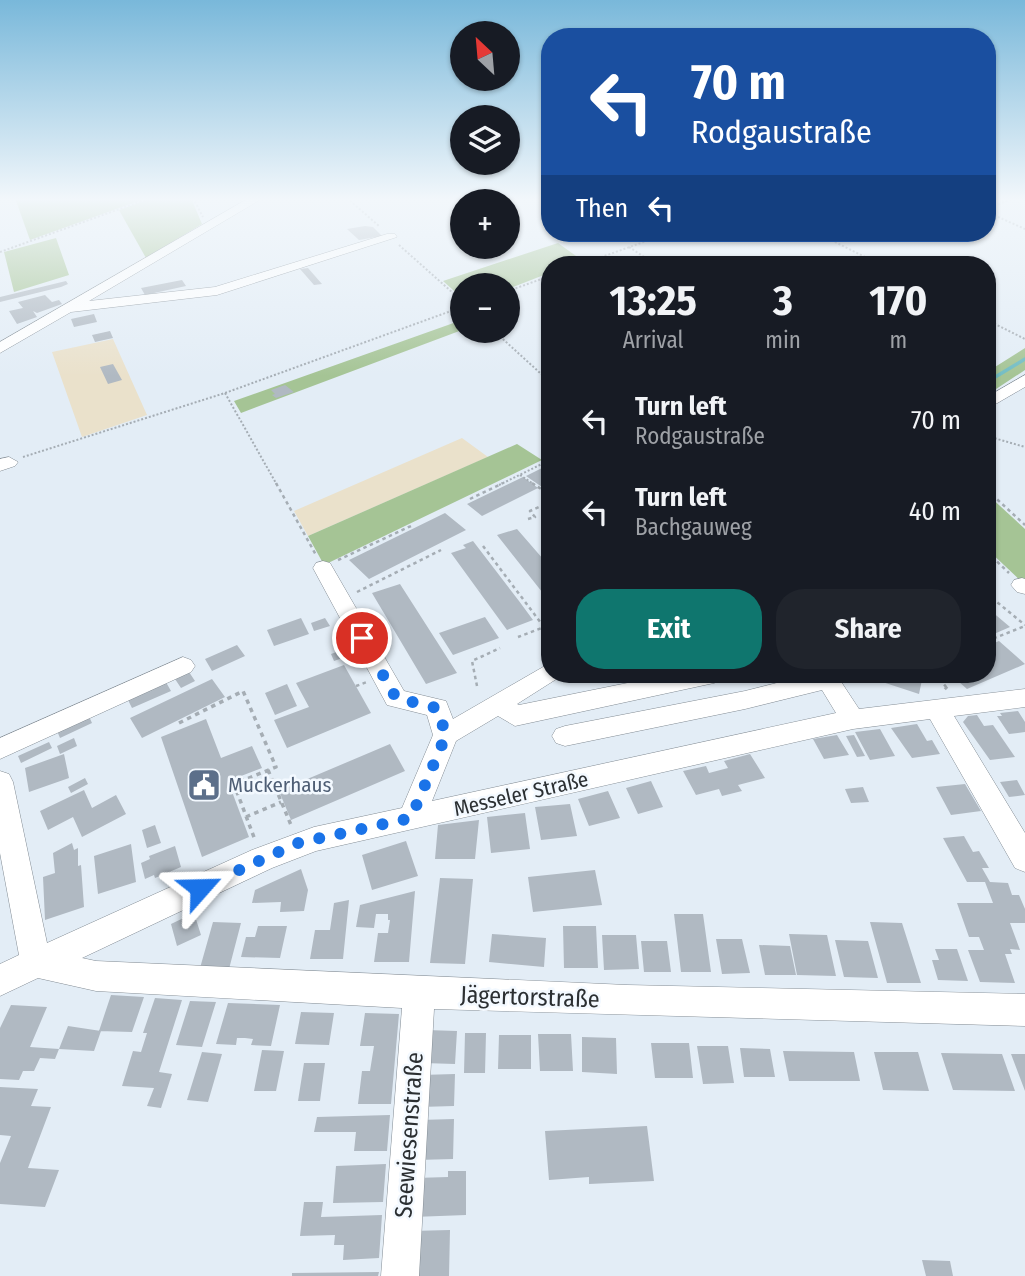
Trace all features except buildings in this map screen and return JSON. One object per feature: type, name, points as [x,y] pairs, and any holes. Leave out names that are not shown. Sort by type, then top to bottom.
[{"type":"street","points":[[0,348],[152,258]]},
{"type":"street","points":[[67,307],[217,290],[324,258]]},
{"type":"street","points":[[996,398],[1025,380]]},
{"type":"street","points":[[323,568],[396,698],[437,708],[446,735]]},
{"type":"street","points":[[0,748],[183,666]]},
{"type":"street","points":[[411,818],[446,735],[541,680]]},
{"type":"street","points":[[499,703],[515,716],[671,683]]},
{"type":"street","points":[[565,736],[745,700],[805,683]]},
{"type":"street","points":[[830,683],[853,719]]},
{"type":"street","name":"Messeler Straße","points":[[1,985],[36,963],[298,843],[853,719],[1025,698]]},
{"type":"street","points":[[937,709],[1025,859]]},
{"type":"street","points":[[0,782],[36,963]]},
{"type":"street","name":"Jägertorstraße","points":[[36,963],[96,976],[419,993],[627,1001],[1025,1010]]},
{"type":"street","name":"Seewiesenstraße","points":[[400,1276],[419,993]]},
{"type":"path","points":[[414,258],[450,290]]},
{"type":"path","points":[[520,287],[541,279]]},
{"type":"path","points":[[5,463],[225,393],[450,311]]},
{"type":"path","points":[[996,324],[1025,339]]},
{"type":"path","points":[[507,343],[541,374]]},
{"type":"path","points":[[225,393],[323,568],[411,526]]},
{"type":"path","points":[[996,439],[1025,447]]},
{"type":"path","points":[[470,499],[541,464]]},
{"type":"path","points":[[520,475],[541,489]]},
{"type":"path","points":[[996,498],[1025,525]]},
{"type":"path","points":[[528,519],[535,517],[530,511],[541,506]]},
{"type":"path","points":[[483,546],[541,623]]},
{"type":"path","points":[[341,600],[441,550]]},
{"type":"path","points":[[996,560],[1023,586]]},
{"type":"path","points":[[996,600],[1025,625],[996,637]]},
{"type":"path","points":[[518,637],[541,628]]},
{"type":"path","points":[[477,686],[472,661],[500,648]]},
{"type":"path","points":[[178,723],[243,691],[276,767],[234,784],[233,788],[262,859]]},
{"type":"path","points":[[268,770],[298,843]]},
{"type":"path","points":[[246,817],[281,802]]},
{"type":"shaded area","points":[[113,339],[147,415],[82,437],[52,352]]},
{"type":"shaded area","points":[[462,438],[488,457],[308,536],[294,511]]},
{"type":"green space","points":[[5,258],[63,258],[69,275],[14,292]]},
{"type":"green space","points":[[541,258],[541,276],[520,284],[520,273],[467,273],[510,259]]},
{"type":"green space","points":[[450,324],[450,335],[241,413],[234,401]]},
{"type":"green space","points":[[1025,348],[1025,370],[996,389],[996,366]]},
{"type":"green space","points":[[517,444],[541,459],[324,565],[308,536]]},
{"type":"green space","points":[[996,502],[1025,529],[1025,585],[996,558]]},
{"type":"waterway","points":[[996,377],[1025,359]]},
{"type":"place","name":"Muckerhaus","points":[[204,785]]},
{"type":"route","points":[[200,888],[298,843],[411,818],[446,735],[437,708],[396,698],[362,638]]}]
